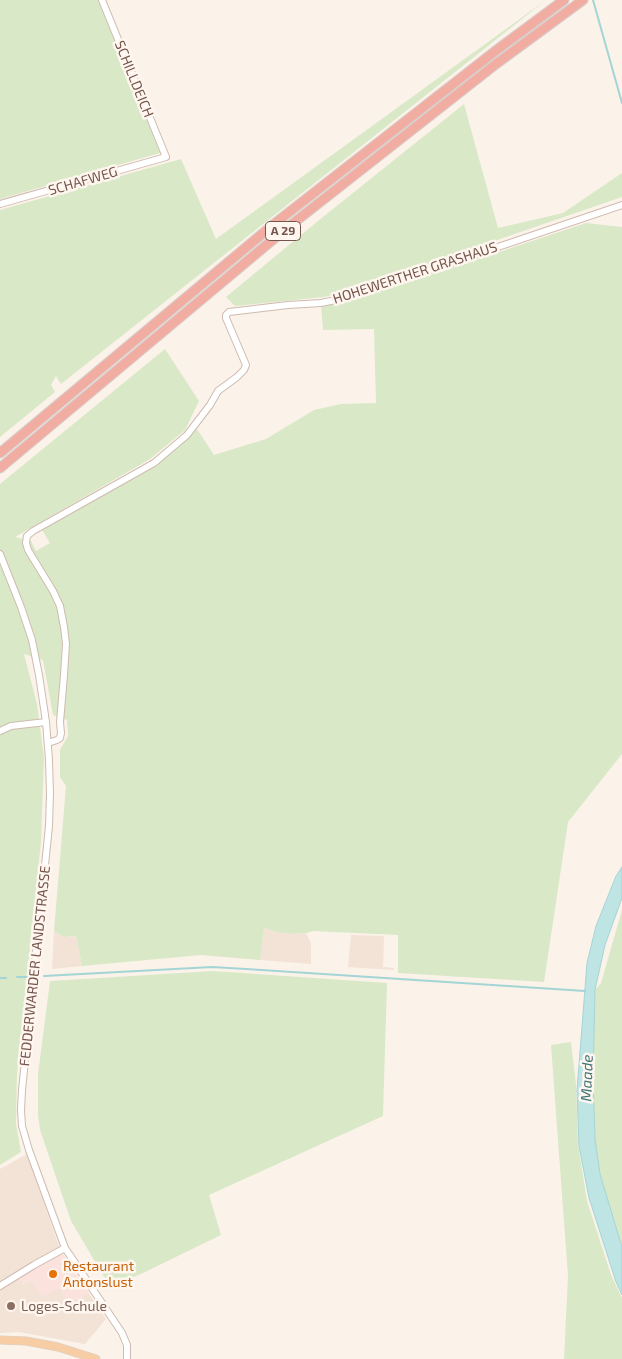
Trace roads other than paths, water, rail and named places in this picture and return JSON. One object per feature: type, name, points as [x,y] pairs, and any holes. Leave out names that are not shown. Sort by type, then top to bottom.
[{"type":"highway","name":"A 29","points":[[0,453],[274,224],[486,58],[564,0]]},
{"type":"highway","name":"A 29","points":[[0,468],[289,226],[496,64],[583,0]]},
{"type":"main road","points":[[0,1340],[26,1341],[50,1345],[96,1359]]},
{"type":"street","name":"SCHILLDEICH","points":[[102,0],[166,157]]},
{"type":"street","name":"SCHAFWEG","points":[[0,204],[166,157]]},
{"type":"street","name":"HOHEWERTHER GRASHAUS","points":[[48,743],[60,738],[61,733],[60,716],[66,644],[60,606],[28,550],[27,536],[154,463],[187,435],[210,405],[218,391],[237,378],[246,365],[226,318],[229,312],[321,303],[350,297],[622,205]]},
{"type":"street","name":"FEDDERWARDER LANDSTRASSE","points":[[0,554],[32,640],[46,722],[50,794],[49,826],[21,1110],[22,1126],[65,1248],[122,1333],[126,1345],[127,1359]]},
{"type":"street","points":[[0,731],[11,726],[46,722]]},
{"type":"street","points":[[0,1286],[65,1248]]},
{"type":"water","name":"Maade","points":[[622,867],[622,898],[605,945],[595,990],[593,1080],[595,1139],[600,1174],[622,1247],[622,1295],[589,1198],[579,1146],[577,1090],[587,963],[596,926],[616,876]]},
{"type":"waterway","points":[[593,0],[622,103]]},
{"type":"waterway","points":[[44,976],[212,967],[585,991]]},
{"type":"waterway","points":[[17,977],[29,977]]},
{"type":"waterway","points":[[0,978],[6,978]]},
{"type":"place","name":"Restaurant Antonslust","points":[[53,1274]]},
{"type":"place","name":"Loges-Schule","points":[[11,1306]]}]
